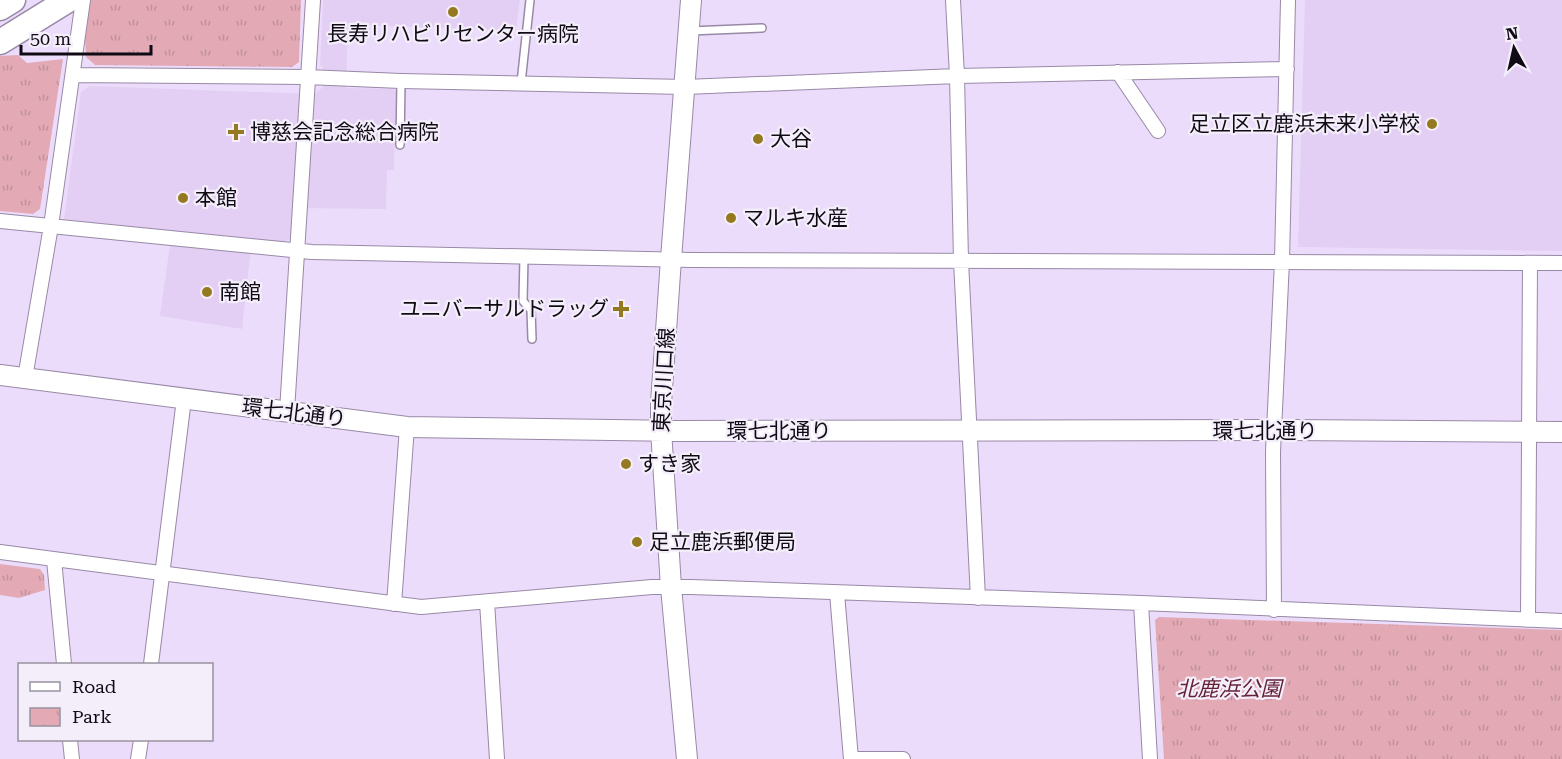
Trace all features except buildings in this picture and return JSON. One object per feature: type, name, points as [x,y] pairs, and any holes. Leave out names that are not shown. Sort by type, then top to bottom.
[{"type":"highway","points":[[0,8],[13,0]]},
{"type":"highway","points":[[0,42],[68,0]]},
{"type":"street","points":[[25,378],[51,226],[83,0]]},
{"type":"street","points":[[287,411],[313,0]]},
{"type":"street","name":"東京川口線","points":[[687,759],[671,587],[661,403],[691,0]]},
{"type":"street","points":[[952,0],[957,76],[961,261],[978,598]]},
{"type":"street","points":[[1274,610],[1273,452],[1282,261],[1288,0]]},
{"type":"street","points":[[73,75],[307,77],[685,87],[957,76],[1287,69]]},
{"type":"street","points":[[1118,72],[1158,131]]},
{"type":"street","points":[[0,221],[297,252],[671,259],[1562,263]]},
{"type":"street","points":[[1528,620],[1530,263]]},
{"type":"street","name":"環七北通り","points":[[0,375],[408,428],[970,432],[1274,430],[1562,432]]},
{"type":"street","points":[[150,663],[184,399]]},
{"type":"street","points":[[394,603],[408,428]]},
{"type":"street","points":[[0,552],[421,607],[671,587],[1141,603],[1562,621]]},
{"type":"street","points":[[54,560],[64,663]]},
{"type":"street","points":[[837,593],[851,759],[903,759]]},
{"type":"street","points":[[487,602],[496,759]]},
{"type":"street","points":[[1141,603],[1150,759]]},
{"type":"street","points":[[70,741],[72,759]]},
{"type":"street","points":[[138,759],[141,741]]},
{"type":"lane","points":[[521,83],[530,0]]},
{"type":"lane","points":[[689,31],[762,28]]},
{"type":"lane","points":[[400,145],[401,81]]},
{"type":"lane","points":[[524,257],[523,301],[531,310],[532,339]]},
{"type":"shaded area","name":"博慈会記念総合病院","points":[[323,0],[520,0],[516,30],[348,25],[346,88],[393,89],[396,92],[394,170],[387,170],[386,209],[293,208],[291,238],[285,242],[252,239],[242,329],[160,316],[172,231],[64,219],[81,92],[90,86],[315,94],[324,86],[325,71],[320,65]]},
{"type":"shaded area","name":"足立区立鹿浜未来小学校","points":[[1305,0],[1562,0],[1562,251],[1298,247]]},
{"type":"green space","points":[[90,0],[301,0],[299,62],[292,67],[95,65],[86,57],[85,38]]},
{"type":"green space","points":[[18,55],[27,63],[63,59],[40,209],[33,214],[0,211],[0,56]]},
{"type":"green space","points":[[0,564],[40,569],[44,575],[45,590],[19,598],[0,595]]},
{"type":"green space","name":"北鹿浜公園","points":[[1159,617],[1562,630],[1562,759],[1164,759],[1155,620]]},
{"type":"place","name":"長寿リハビリセンター病院","points":[[453,12]]},
{"type":"place","name":"足立区立鹿浜未来小学校","points":[[1432,124]]},
{"type":"place","name":"博慈会記念総合病院","points":[[236,132]]},
{"type":"place","name":"大谷","points":[[758,139]]},
{"type":"place","name":"本館","points":[[183,198]]},
{"type":"place","name":"マルキ水産","points":[[731,218]]},
{"type":"place","name":"南館","points":[[207,292]]},
{"type":"place","name":"ユニバーサルドラッグ","points":[[621,309]]},
{"type":"place","name":"すき家","points":[[626,464]]},
{"type":"place","name":"足立鹿浜郵便局","points":[[637,542]]}]
